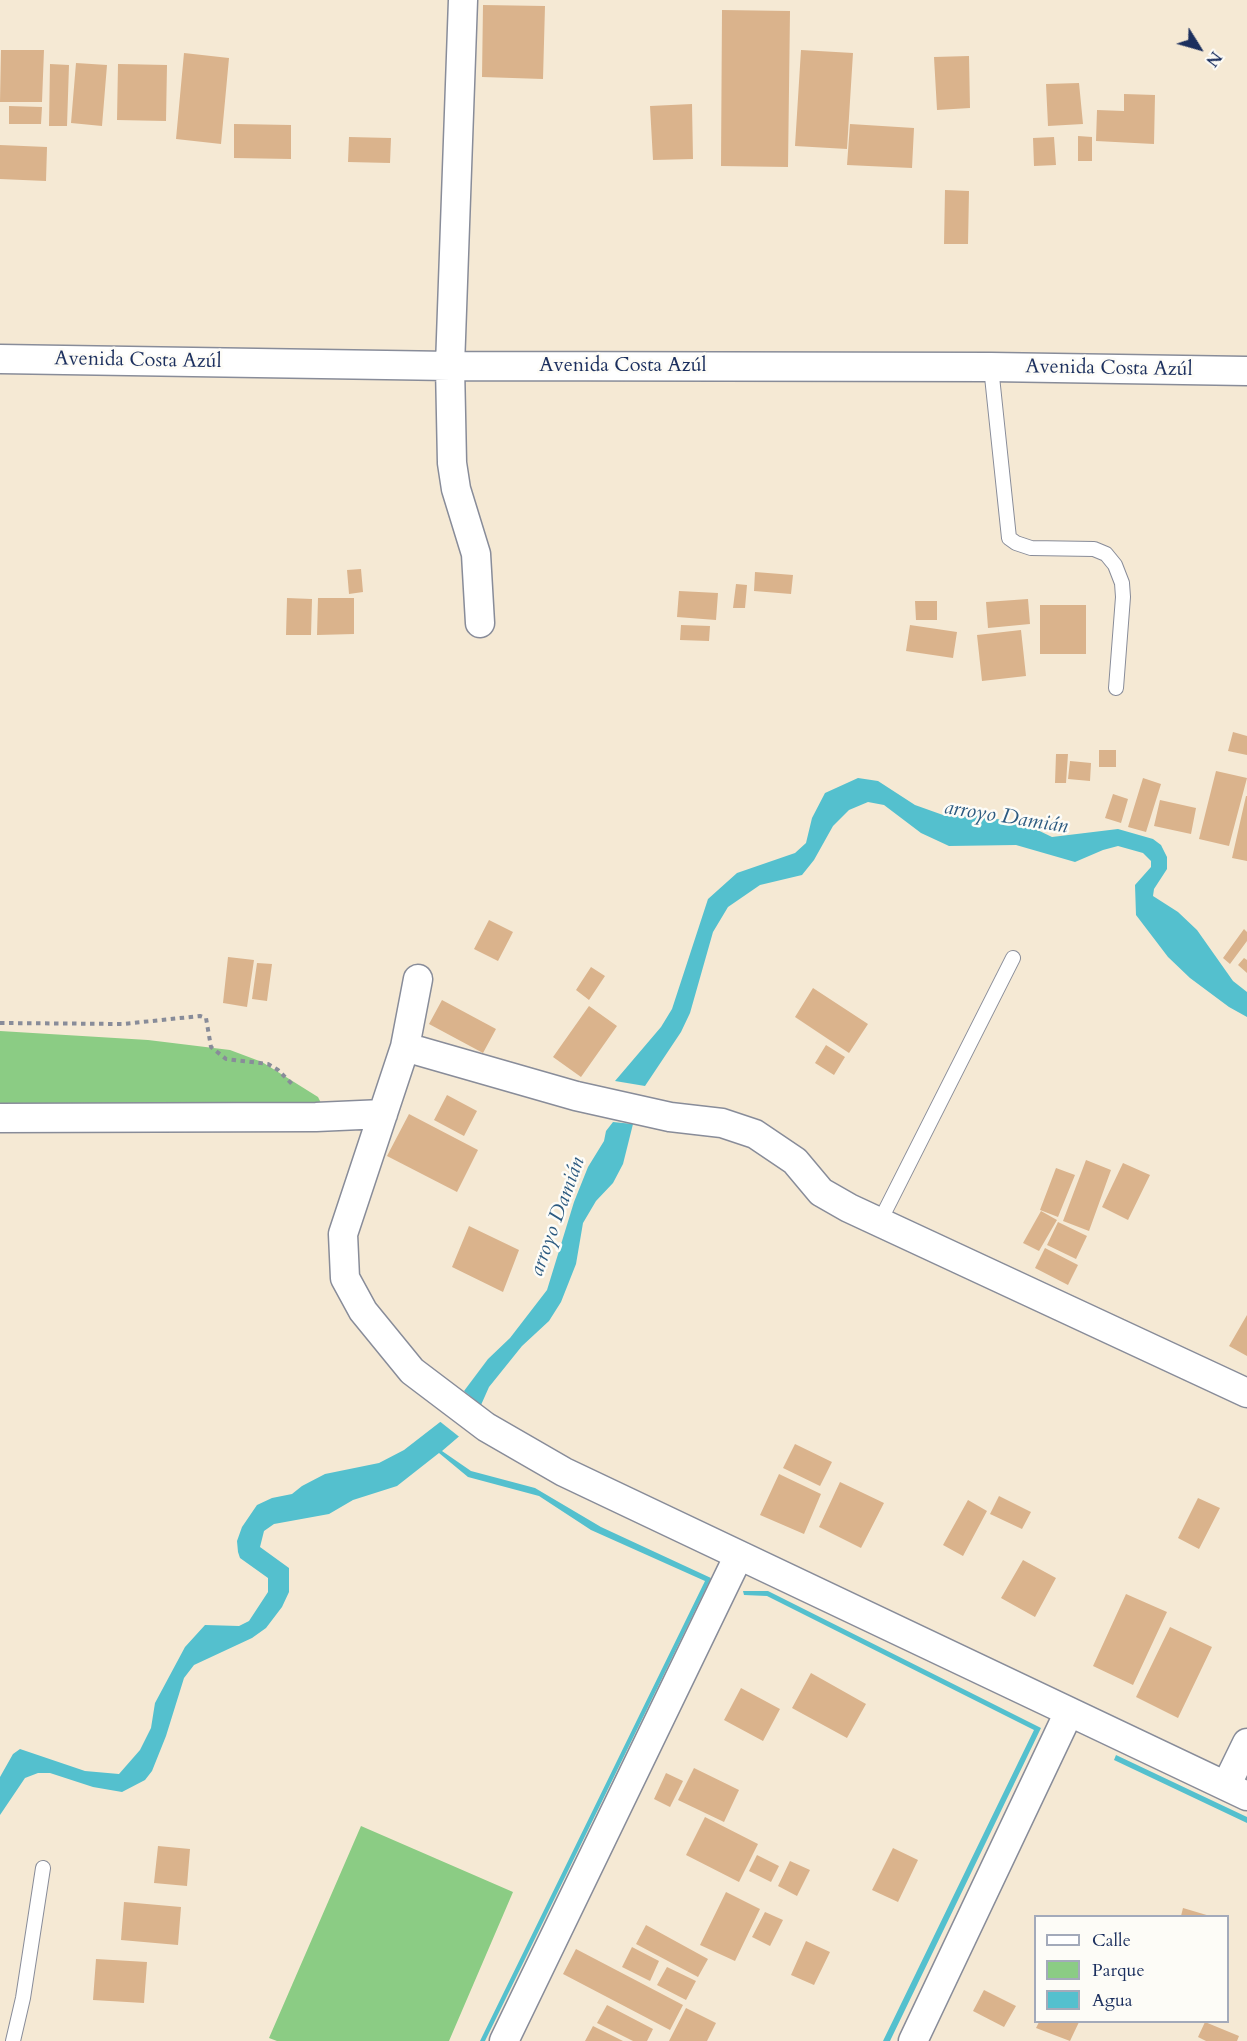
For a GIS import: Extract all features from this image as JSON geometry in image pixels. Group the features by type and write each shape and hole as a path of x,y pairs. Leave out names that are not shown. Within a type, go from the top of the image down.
{"street":[{"path":"463,0 450,366 452,464 456,489 476,554 480,623"},
{"name":"Avenida Costa Azúl","path":"0,359 450,366 991,367 1247,371"},
{"path":"418,979 405,1047 342,1234 345,1278 363,1311 412,1371 486,1427 564,1472 1236,1791 1247,1743"},
{"path":"405,1047 576,1096 670,1117 722,1123 755,1134 795,1161 821,1192 879,1223 1247,1393"},
{"path":"0,1118 316,1117 383,1114"},
{"path":"504,2041 739,1555"},
{"path":"913,2041 1069,1712"}],"lane":[{"path":"991,367 1010,538 1016,543 1031,548 1094,549 1106,554 1115,565 1122,583 1123,597 1116,688"},
{"path":"879,1223 1013,958"},
{"path":"13,2041 23,1998 43,1868"}],"path":[{"path":"0,1023 123,1024 200,1016 206,1018 211,1047 226,1059 268,1064 292,1084 303,1089"}],"green space":[{"path":"0,1031 148,1040 230,1050 262,1062 318,1097 321,1103 0,1104"},
{"path":"361,1826 513,1892 449,2041 277,2041 269,2038"}],"water":[{"path":"858,778 878,781 915,805 943,815 974,815 1025,824 1052,837 1118,829 1153,839 1161,845 1167,857 1167,869 1154,889 1153,896 1178,912 1197,930 1233,981 1247,992 1247,1017 1229,1007 1190,978 1168,957 1136,915 1135,885 1151,867 1151,861 1143,853 1118,846 1075,862 1016,845 949,846 921,833 884,805 868,802 849,810 833,826 814,860 802,875 760,885 728,907 713,932 690,1013 681,1032 645,1086 615,1081 661,1027 672,1009 708,899 737,873 795,853 806,843 812,818 825,793"},
{"path":"613,1122 633,1124 623,1164 613,1183 596,1201 583,1223 576,1264 561,1302 549,1321 522,1346 489,1387 481,1405 464,1391 488,1359 510,1338 547,1290 574,1202 588,1167"},
{"path":"444,1419 463,1433 442,1451 471,1471 535,1488 601,1527 711,1578 485,2041 480,2041 705,1581 591,1530 539,1496 468,1477 439,1453 397,1486 353,1500 329,1514 274,1524 264,1531 260,1547 289,1568 289,1592 282,1607 266,1628 252,1638 194,1665 184,1678 166,1736 152,1771 145,1780 122,1792 93,1787 50,1773 38,1773 25,1778 0,1815 0,1777 13,1754 20,1749 85,1771 119,1774 140,1750 151,1728 155,1703 185,1647 205,1625 239,1626 249,1621 268,1592 268,1578 240,1558 237,1541 242,1527 257,1505 272,1498 292,1494 325,1474 379,1463 404,1450"},
{"path":"743,1591 768,1591 1041,1728 890,2041 883,2041 1034,1730 767,1596 744,1595"},
{"path":"1116,1755 1247,1817 1247,1823 1114,1760"}],"pier":[{"path":"445,1416 465,1431 466,1435 462,1439 438,1420"}],"building":[{"path":"483,5 545,6 543,79 482,77"},
{"path":"722,10 790,11 788,167 721,166"},
{"path":"1,50 44,50 42,102 0,102"},
{"path":"801,50 853,53 847,149 795,146"},
{"path":"184,53 229,58 221,144 176,139"},
{"path":"969,56 970,108 937,110 934,57"},
{"path":"76,63 107,65 102,126 71,123"},
{"path":"50,64 69,65 67,126 49,126"},
{"path":"118,64 167,65 166,121 117,120"},
{"path":"1079,83 1083,124 1048,126 1046,84"},
{"path":"1124,94 1155,95 1154,144 1096,141 1097,110 1124,111"},
{"path":"692,104 693,159 653,160 650,106"},
{"path":"9,106 42,107 41,124 9,124"},
{"path":"234,124 291,125 291,159 234,158"},
{"path":"850,124 914,128 912,168 847,165"},
{"path":"1078,136 1092,137 1092,161 1078,161"},
{"path":"349,137 391,138 390,163 348,162"},
{"path":"1054,137 1056,165 1034,166 1033,138"},
{"path":"0,145 47,147 46,181 0,179"},
{"path":"945,190 969,191 968,244 944,244"},
{"path":"361,569 363,592 349,594 347,570"},
{"path":"755,572 793,575 791,594 754,591"},
{"path":"736,584 747,585 745,608 733,608"},
{"path":"679,591 718,593 716,620 677,617"},
{"path":"287,598 312,599 311,635 286,635"},
{"path":"318,598 354,598 354,634 317,635"},
{"path":"1028,599 1030,624 988,628 986,602"},
{"path":"915,601 937,601 937,620 916,620"},
{"path":"1040,605 1086,605 1086,654 1040,654"},
{"path":"681,625 710,626 709,641 680,640"},
{"path":"910,625 957,632 953,658 906,651"},
{"path":"1021,630 1026,676 982,681 977,635"},
{"path":"1233,732 1247,736 1247,755 1228,751"},
{"path":"1099,750 1116,750 1116,767 1099,767"},
{"path":"1056,754 1068,754 1066,783 1055,783"},
{"path":"1070,761 1091,763 1090,781 1068,779"},
{"path":"1216,771 1247,778 1229,846 1199,839"},
{"path":"1143,778 1161,784 1146,832 1128,827"},
{"path":"1113,794 1128,799 1121,823 1105,818"},
{"path":"1247,796 1247,861 1232,858"},
{"path":"1160,800 1196,808 1191,834 1154,826"},
{"path":"489,920 513,932 498,961 474,949"},
{"path":"1244,929 1247,932 1247,941 1230,964 1223,958"},
{"path":"228,957 254,960 247,1007 223,1003"},
{"path":"1244,958 1247,960 1247,973 1238,965"},
{"path":"257,963 272,964 267,1001 252,999"},
{"path":"591,967 605,976 589,1000 576,990"},
{"path":"813,988 868,1024 849,1053 795,1017"},
{"path":"442,1000 496,1029 483,1053 429,1024"},
{"path":"589,1006 617,1026 581,1077 553,1057"},
{"path":"826,1045 845,1057 834,1075 815,1063"},
{"path":"447,1095 477,1111 464,1136 434,1120"},
{"path":"409,1114 478,1150 457,1192 387,1156"},
{"path":"1086,1160 1111,1170 1089,1231 1063,1221"},
{"path":"1123,1163 1150,1175 1128,1220 1102,1207"},
{"path":"1056,1168 1075,1175 1058,1217 1040,1210"},
{"path":"1041,1211 1057,1220 1039,1251 1023,1243"},
{"path":"1058,1222 1087,1236 1076,1259 1047,1245"},
{"path":"469,1226 519,1250 503,1292 452,1267"},
{"path":"1045,1248 1078,1265 1068,1285 1035,1268"},
{"path":"1247,1315 1247,1356 1229,1346"},
{"path":"795,1444 832,1462 820,1486 783,1468"},
{"path":"779,1474 821,1494 804,1534 760,1515"},
{"path":"840,1482 884,1503 861,1548 819,1527"},
{"path":"999,1496 1031,1512 1022,1529 990,1514"},
{"path":"1198,1498 1220,1508 1199,1549 1178,1538"},
{"path":"968,1500 987,1511 963,1556 943,1545"},
{"path":"1023,1560 1056,1578 1035,1617 1001,1598"},
{"path":"1126,1594 1167,1612 1133,1685 1093,1666"},
{"path":"1170,1627 1212,1647 1178,1718 1136,1697"},
{"path":"811,1673 866,1704 847,1738 792,1708"},
{"path":"741,1688 780,1709 763,1741 724,1720"},
{"path":"694,1768 739,1790 724,1822 678,1800"},
{"path":"666,1773 683,1781 670,1807 654,1799"},
{"path":"705,1817 758,1844 739,1882 686,1855"},
{"path":"158,1846 190,1849 187,1886 154,1883"},
{"path":"893,1848 918,1860 898,1902 872,1890"},
{"path":"757,1855 779,1866 771,1882 749,1871"},
{"path":"790,1861 810,1870 797,1896 778,1886"},
{"path":"726,1892 760,1909 735,1961 700,1945"},
{"path":"124,1902 181,1907 178,1945 121,1940"},
{"path":"1183,1908 1207,1915 1181,1915"},
{"path":"765,1912 783,1920 770,1946 752,1937"},
{"path":"646,1925 708,1959 698,1977 636,1944"},
{"path":"806,1941 830,1952 814,1985 791,1975"},
{"path":"632,1947 659,1961 650,1981 622,1967"},
{"path":"576,1949 683,2005 670,2030 563,1974"},
{"path":"96,1959 147,1962 144,2003 93,2000"},
{"path":"667,1967 696,1981 686,2000 657,1985"},
{"path":"984,1990 1016,2006 1004,2027 973,2011"},
{"path":"607,2005 653,2029 647,2041 633,2041 597,2023"},
{"path":"686,2008 716,2023 707,2041 669,2041"},
{"path":"1038,2023 1079,2023 1070,2041 1036,2028"},
{"path":"1205,2023 1239,2036 1237,2041 1206,2041 1198,2037"},
{"path":"593,2026 623,2041 585,2041"}],"water label":[{"name":"arroyo Damián","path":"1006,818"},
{"name":"arroyo Damián","path":"558,1217"}]}
